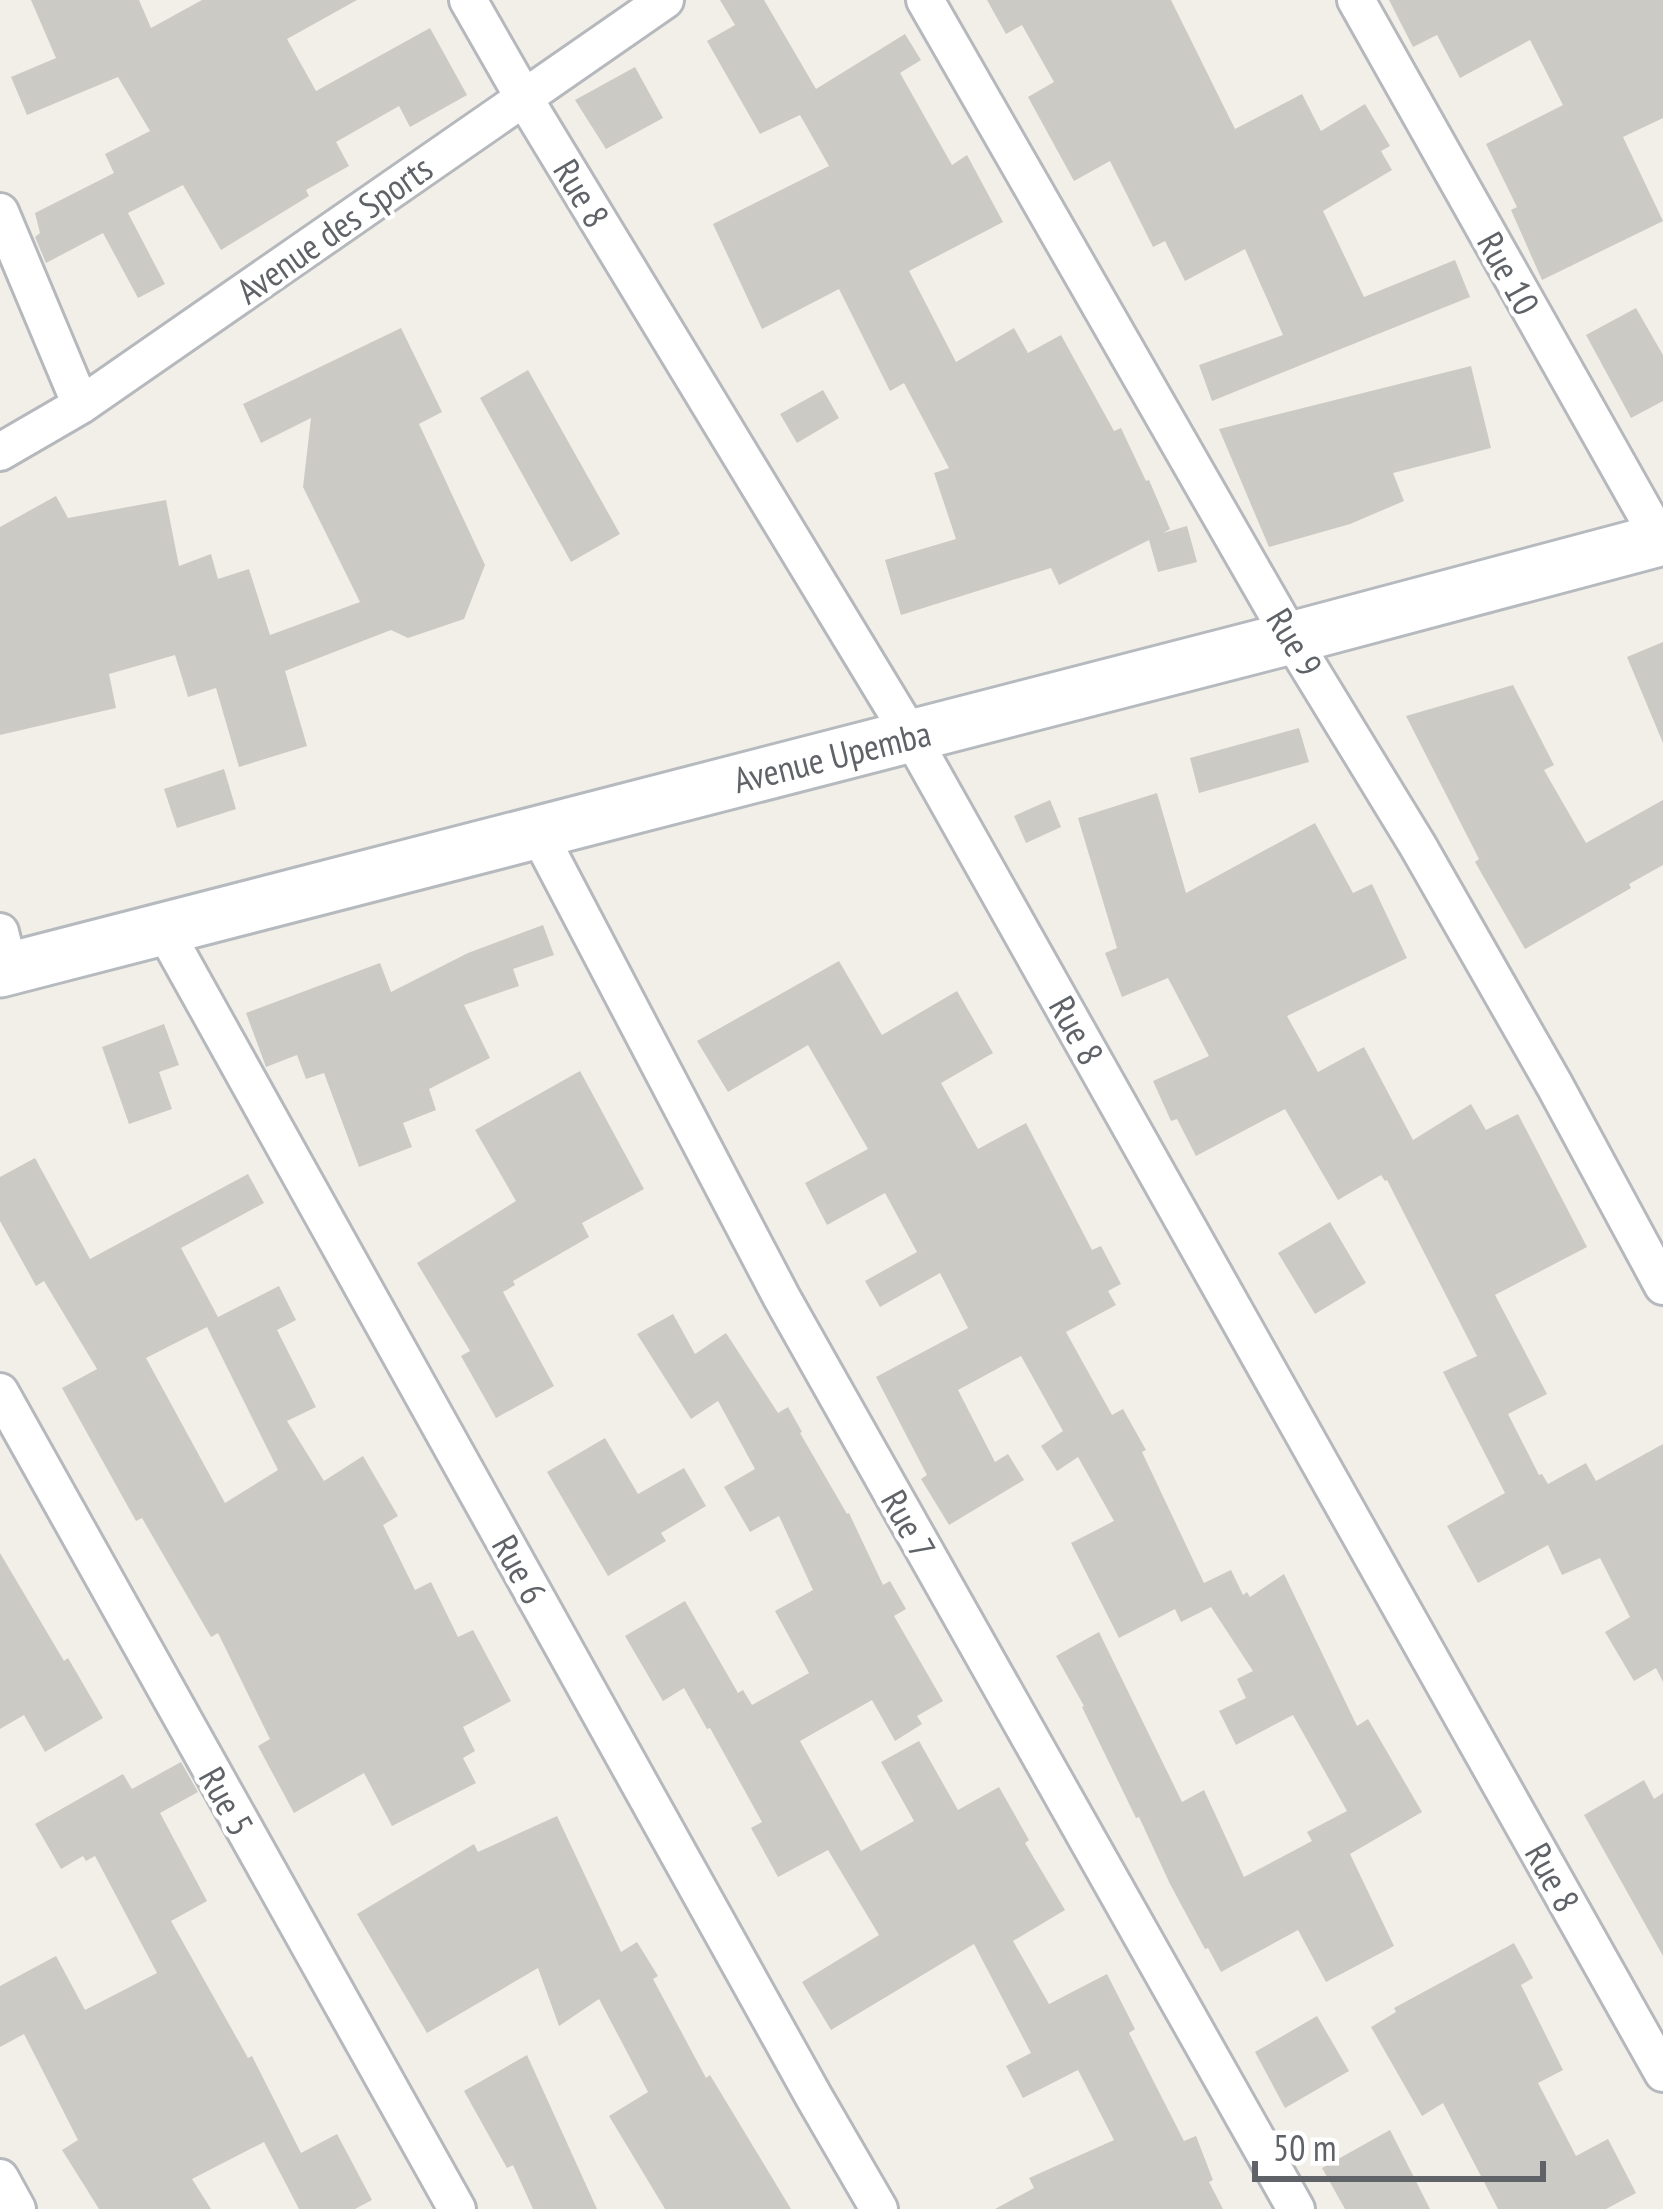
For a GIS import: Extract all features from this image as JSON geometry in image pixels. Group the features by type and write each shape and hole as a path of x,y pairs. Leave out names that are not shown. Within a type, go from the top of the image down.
{"street":[{"name":"Rue 8","path":"468,0 911,736 1663,2073"},
{"name":"Avenue des Sports","path":"0,452 81,405 664,0"},
{"name":"Rue 9","path":"925,0 1291,638 1418,846 1663,1286"},
{"name":"Rue 10","path":"1356,0 1662,541"},
{"path":"0,212 81,405"},
{"name":"Avenue Upemba","path":"3,957 163,928 1662,541"},
{"name":"Rue 7","path":"537,831 782,1298 1297,2209"},
{"name":"Rue 6","path":"163,928 879,2209"},
{"name":"Rue 5","path":"0,1392 458,2209"},
{"path":"0,2178 17,2209"}],"building":[{"path":"31,0 139,0 151,28 202,0 357,0 287,39 316,91 430,28 467,95 410,127 399,106 336,142 349,166 221,250 183,185 128,213 165,284 138,298 103,233 46,263 35,237 40,233 35,213 114,173 105,154 150,131 118,77 27,115 11,77 56,58"},
{"path":"720,0 764,0 816,89 905,34 921,60 900,73 952,165 967,155 1003,222 909,271 956,362 1014,328 1028,353 1061,335 1114,431 1121,428 1149,480 1170,529 1163,533 1187,526 1197,562 1158,572 1149,540 1059,585 1051,568 901,615 885,560 956,539 934,473 949,468 904,383 890,391 839,289 762,329 713,224 829,166 800,115 760,134 707,41 735,25"},
{"path":"987,0 1171,0 1235,129 1302,94 1321,131 1365,104 1390,146 1381,151 1392,170 1323,211 1364,297 1455,260 1470,297 1212,401 1199,365 1283,335 1245,249 1185,281 1165,241 1153,247 1110,161 1074,181 1028,97 1054,82 1022,25 1006,34"},
{"path":"1389,0 1663,0 1663,118 1623,137 1663,221 1542,280 1511,210 1517,207 1486,144 1563,105 1530,40 1460,78 1437,35 1413,47"},
{"path":"635,67 663,118 606,149 575,100"},
{"path":"1636,308 1663,355 1663,401 1631,418 1586,335"},
{"path":"401,328 442,412 419,424 485,565 464,619 408,638 391,630 285,671 307,746 239,767 216,688 188,697 175,655 109,674 116,708 0,735 0,527 56,496 68,518 166,500 179,566 211,554 218,579 249,569 270,635 360,602 303,487 311,418 261,443 243,404"},
{"path":"1471,366 1491,448 1393,473 1404,501 1350,524 1269,547 1219,429"},
{"path":"528,370 620,534 571,562 480,398"},
{"path":"823,390 839,418 797,443 780,414"},
{"path":"1663,642 1663,743 1627,657"},
{"path":"1513,685 1554,765 1544,770 1586,843 1663,800 1663,865 1525,949 1475,862 1479,859 1406,716"},
{"path":"1299,728 1309,762 1199,793 1190,758"},
{"path":"224,769 236,809 177,828 164,789"},
{"path":"1157,793 1186,893 1315,823 1353,893 1372,884 1407,958 1287,1016 1318,1072 1364,1047 1413,1140 1471,1104 1486,1130 1518,1114 1587,1247 1495,1295 1547,1394 1508,1414 1548,1484 1586,1463 1596,1481 1663,1444 1663,1682 1656,1668 1634,1681 1605,1632 1630,1617 1600,1558 1562,1575 1548,1545 1478,1583 1447,1526 1505,1493 1443,1372 1477,1356 1387,1180 1381,1175 1338,1200 1285,1109 1196,1156 1177,1119 1171,1121 1153,1081 1209,1056 1168,978 1122,997 1105,953 1117,948 1078,818"},
{"path":"1050,800 1061,827 1026,843 1014,816"},
{"path":"543,925 554,955 513,969 519,986 464,1005 490,1058 429,1089 436,1110 403,1123 412,1147 359,1167 324,1073 306,1079 297,1055 266,1067 246,1013 380,963 391,992 468,953"},
{"path":"839,961 882,1035 957,991 993,1053 941,1083 978,1149 1026,1123 1092,1250 1101,1246 1121,1284 1108,1291 1116,1305 1066,1332 1112,1415 1123,1409 1146,1450 1142,1452 1204,1583 1231,1570 1243,1595 1247,1592 1250,1597 1284,1574 1357,1726 1368,1719 1422,1812 1350,1854 1394,1946 1326,1982 1298,1930 1221,1972 1170,1884 1056,1656 1099,1632 1182,1802 1204,1790 1244,1877 1312,1841 1307,1832 1347,1811 1293,1715 1236,1745 1219,1711 1246,1698 1237,1679 1253,1671 1211,1607 1181,1622 1175,1609 1119,1638 1071,1543 1114,1521 1078,1457 1057,1471 1041,1446 1063,1431 1021,1356 958,1390 995,1462 1008,1454 1024,1480 949,1525 921,1479 927,1475 876,1377 968,1328 940,1273 880,1307 865,1281 917,1252 885,1193 827,1225 805,1183 868,1149 808,1045 728,1092 697,1041"},
{"path":"164,1024 179,1065 159,1072 172,1109 129,1124 102,1047"},
{"path":"580,1071 644,1189 582,1223 589,1237 513,1281 515,1285 503,1292 554,1386 496,1418 461,1356 470,1351 417,1263 516,1201 475,1130"},
{"path":"35,1158 90,1259 248,1174 264,1203 181,1248 218,1317 279,1286 296,1320 277,1330 316,1407 287,1421 324,1481 363,1456 398,1516 383,1525 415,1590 431,1582 458,1637 473,1630 511,1701 463,1727 475,1751 463,1758 476,1783 392,1826 364,1773 294,1813 258,1746 270,1739 218,1633 211,1637 142,1518 136,1521 62,1388 97,1369 44,1281 36,1286 0,1221 0,1177","holes":["207,1327 278,1470 225,1503 146,1358"]},
{"path":"1330,1222 1366,1283 1315,1314 1278,1253"},
{"path":"673,1314 695,1354 726,1333 778,1413 788,1407 849,1513 883,1585 890,1581 906,1609 894,1616 943,1701 917,1716 922,1724 895,1741 872,1700 800,1741 861,1851 914,1821 881,1762 919,1741 958,1810 999,1787 1065,1910 1013,1941 1049,2004 1107,1974 1135,2029 1129,2033 1184,2141 1196,2136 1213,2180 1209,2182 1223,2209 995,2209 1034,2188 1029,2178 1114,2140 1078,2070 1023,2098 1006,2066 1031,2053 974,1944 831,2030 802,1982 879,1935 828,1850 778,1877 751,1828 762,1822 710,1728 684,1688 663,1701 625,1636 685,1601 738,1693 743,1690 752,1705 809,1673 775,1611 813,1590 779,1516 750,1532 724,1487 755,1469 718,1401 691,1419 637,1334"},
{"path":"605,1438 638,1494 684,1468 706,1506 661,1533 666,1541 608,1576 547,1472"},
{"path":"0,1553 103,1718 45,1752 24,1715 0,1729"},
{"path":"181,1762 198,1792 160,1813 207,1901 171,1921 248,2058 252,2056 301,2153 337,2134 372,2200 355,2209 299,2209 264,2142 192,2179 211,2209 99,2209 62,2150 78,2140 24,2034 0,2047 0,1986 56,1956 85,2010 157,1973 95,1856 86,1861 83,1856 61,1869 35,1824 123,1774 132,1789"},
{"path":"1644,1780 1654,1799 1663,1793 1663,1956 1584,1815"},
{"path":"557,1816 621,1952 637,1942 706,2078 710,2075 791,2209 665,2209 609,2116 648,2092 599,1999 559,2026 538,1968 427,2033 357,1914 474,1844 478,1852"},
{"path":"1514,1943 1533,1978 1521,1985 1563,2070 1538,2083 1576,2156 1608,2139 1636,2193 1606,2209 1498,2209 1443,2103 1422,2116 1371,2027 1396,2012 1394,2008"},
{"path":"1317,2016 1349,2071 1285,2108 1255,2052"},
{"path":"527,2055 597,2209 533,2209 513,2165 507,2168 464,2091"},
{"path":"1390,2130 1430,2209 1345,2209 1322,2168"}]}
